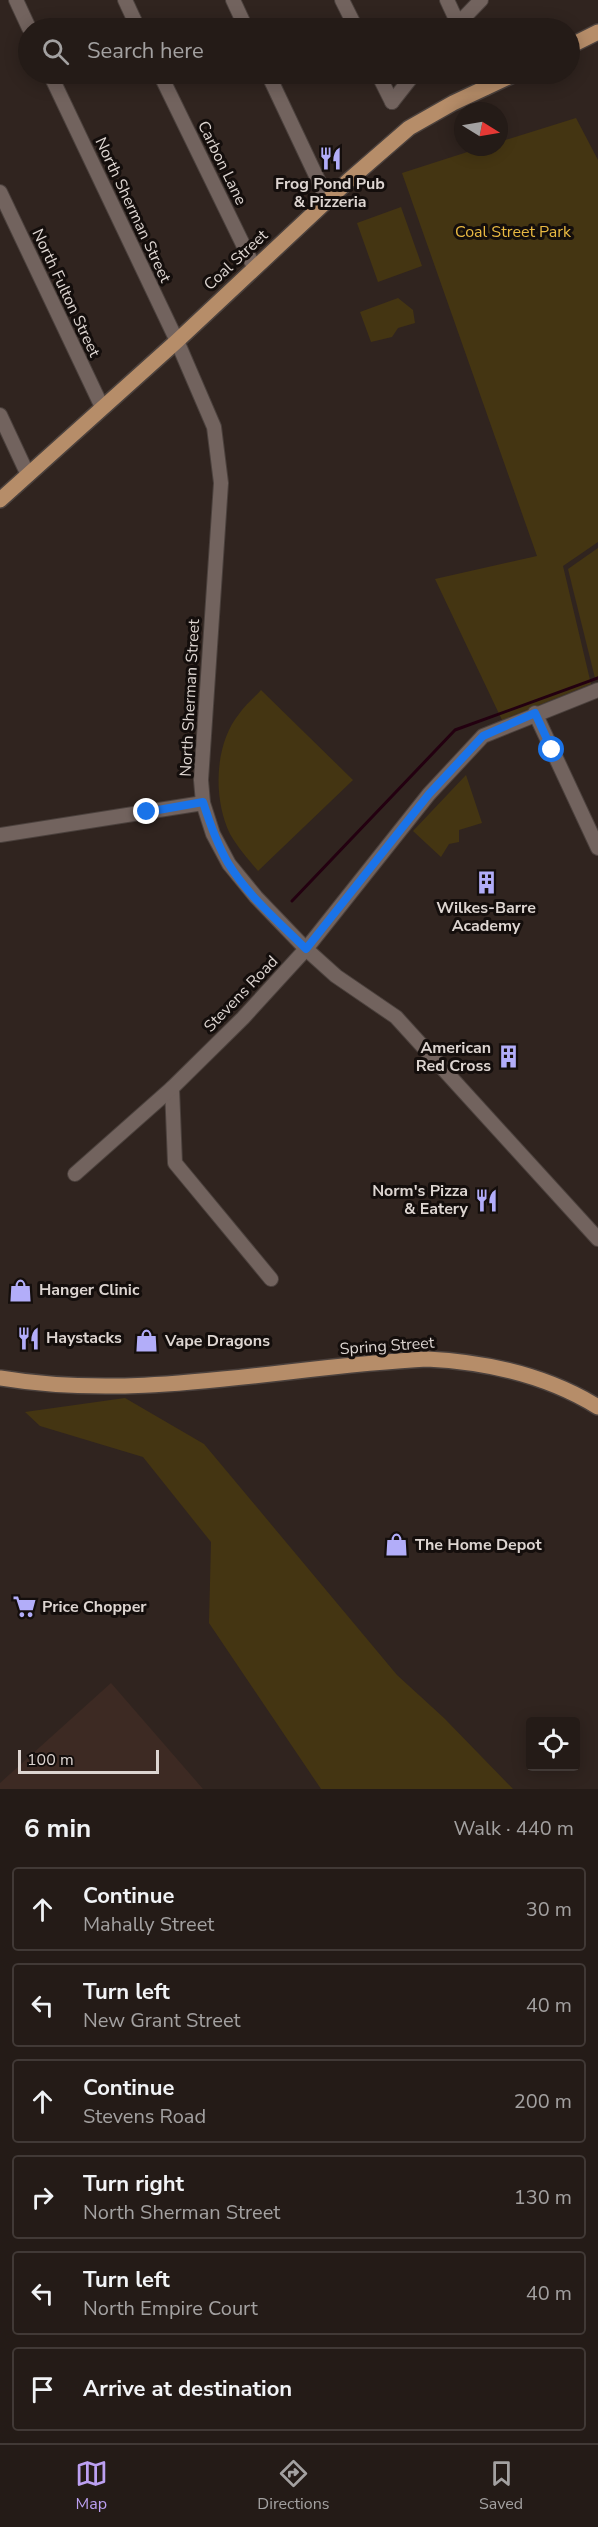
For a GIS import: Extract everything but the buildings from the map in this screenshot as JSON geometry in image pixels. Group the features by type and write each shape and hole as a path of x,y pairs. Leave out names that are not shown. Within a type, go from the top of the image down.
{"main road":[{"path":"580,41 598,32"},
{"name":"Coal Street","path":"0,500 409,128 477,84"},
{"name":"Spring Street","path":"0,1378 42,1385 109,1387 206,1381 392,1360 460,1360 520,1372 554,1384 598,1407"}],"street":[{"path":"16,0 24,18"},
{"path":"124,0 133,18"},
{"path":"233,0 241,18"},
{"path":"342,0 351,18"},
{"path":"447,0 454,18"},
{"path":"465,18 482,0"},
{"name":"North Sherman Street","path":"55,84 177,341 214,427 221,483 201,747 203,802 213,834 229,864 267,910 336,976 396,1017 598,1239"},
{"name":"Carbon Lane","path":"165,84 254,267"},
{"path":"273,84 328,201"},
{"path":"383,84 392,102 406,84"},
{"name":"North Fulton Street","path":"0,192 102,407"},
{"path":"0,415 28,475"},
{"path":"598,690 535,713 598,848"},
{"name":"Stevens Road","path":"75,1174 172,1088 243,1018 306,949 429,794 483,736 535,713"},
{"path":"0,835 203,802"},
{"path":"172,1088 175,1163 271,1278"}],"shaded area":[{"path":"111,1683 203,1789 0,1789 0,1783"}],"green space":[{"name":"Coal Street Park","path":"576,118 598,160 598,542 563,566 591,684 502,720 435,579 537,556 402,173 455,156 508,156 508,139"},
{"path":"401,207 422,266 378,282 357,223"},
{"path":"398,298 413,310 415,323 398,328 392,337 371,342 360,312"},
{"path":"598,548 598,676 595,678 568,569"},
{"path":"261,690 353,780 258,871 230,834 224,820 219,772 225,741 231,727 241,711"},
{"path":"466,775 482,823 459,830 459,842 449,844 441,857 413,831"},
{"path":"125,1398 204,1444 397,1675 444,1718 513,1789 321,1789 209,1623 211,1542 143,1457 40,1426 25,1412"}],"waterway":[{"path":"292,901 455,730 598,678"}],"place":[{"name":"Frog Pond Pub & Pizzeria","path":"330,159"},
{"name":"Wilkes-Barre Academy","path":"486,883"},
{"name":"American Red Cross","path":"509,1057"},
{"name":"Norm's Pizza & Eatery","path":"486,1200"},
{"name":"Hanger Clinic","path":"21,1290"},
{"name":"Haystacks","path":"28,1338"},
{"name":"Vape Dragons","path":"147,1341"},
{"name":"The Home Depot","path":"397,1545"},
{"name":"Price Chopper","path":"24,1607"}],"route":[{"path":"147,812 203,802 213,834 229,864 267,910 306,949 429,794 483,736 535,713 552,750"}]}
